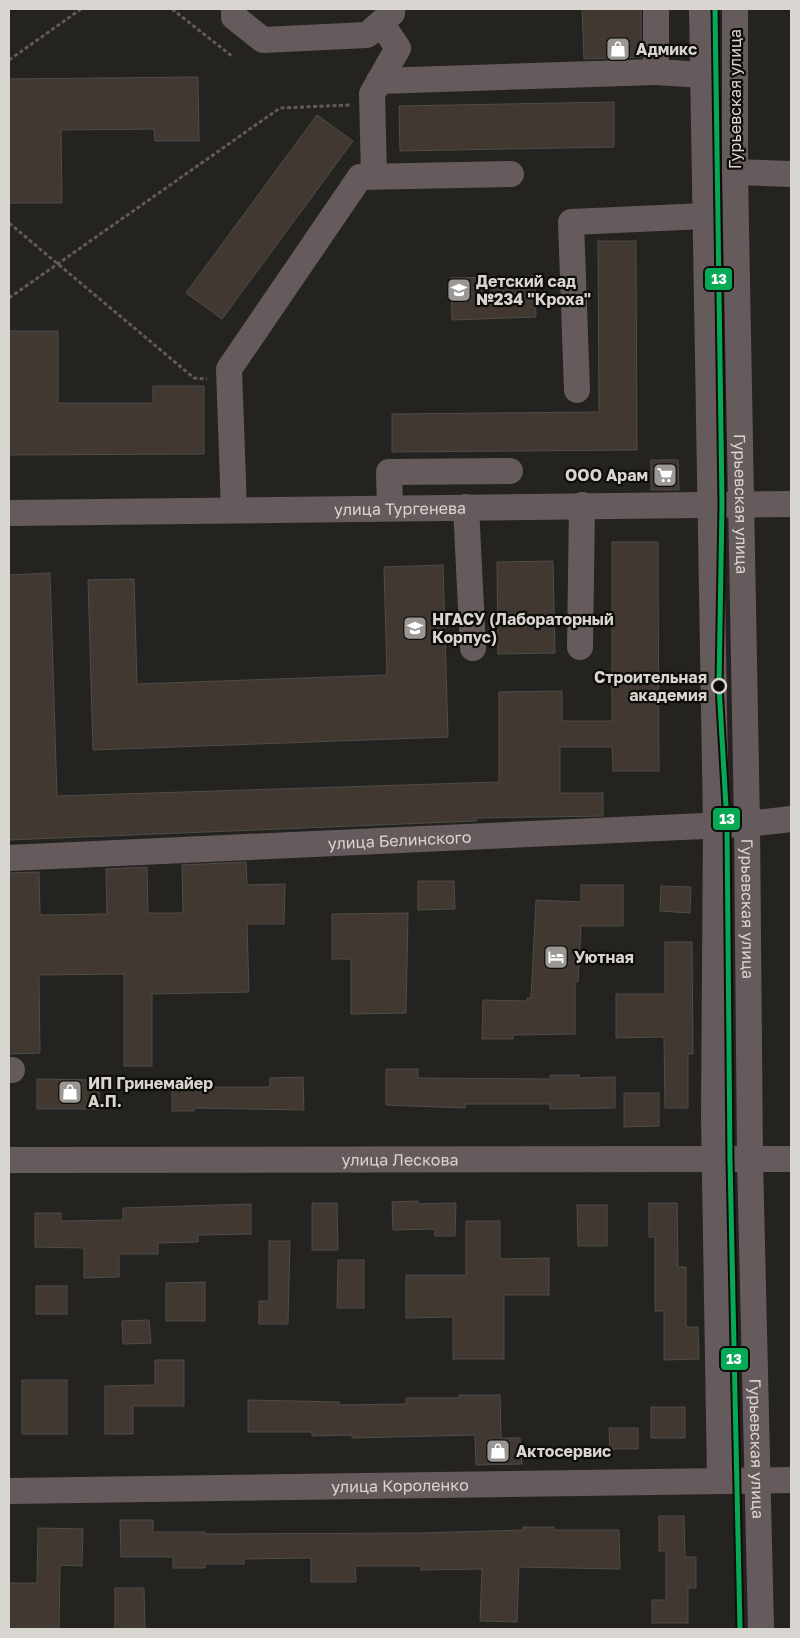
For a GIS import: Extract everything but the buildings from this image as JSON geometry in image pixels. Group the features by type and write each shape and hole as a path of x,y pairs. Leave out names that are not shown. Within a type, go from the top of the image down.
{"street":[{"path":"234,9 234,17 263,40 367,35 386,16 398,48 376,93 374,176"},
{"path":"656,9 656,72"},
{"name":"Гурьевская улица","path":"702,9 716,824 714,1160 720,1479"},
{"name":"Гурьевская улица","path":"735,9 735,172 747,824 750,1159 761,1629"},
{"path":"376,93 656,72 703,75"},
{"path":"735,172 791,174"},
{"path":"234,510 229,369 360,177 511,174"},
{"path":"577,390 571,222 705,216"},
{"path":"390,508 389,472 510,471"},
{"name":"улица Тургенева","path":"9,513 740,503 791,504"},
{"path":"580,648 582,505"},
{"path":"466,507 473,648"},
{"name":"улица Белинского","path":"9,858 747,824 791,819"},
{"name":"улица Лескова","path":"9,1160 791,1159"},
{"name":"улица Короленко","path":"9,1491 720,1479 791,1480"}],"path":[{"path":"9,60 81,9"},
{"path":"172,9 233,57"},
{"path":"9,298 59,265 280,108 376,93"},
{"path":"9,223 194,378 230,380"}],"transit line":[{"name":"13","path":"715,9 722,504 719,686 727,824 730,1160 740,1629"}],"place":[{"name":"Адмикс","path":"618,49"},
{"name":"Детский сад №234 \"Кроха\"","path":"459,290"},
{"name":"ООО Арам","path":"665,475"},
{"name":"НГАСУ (Лабораторный Корпус)","path":"415,628"},
{"name":"Строительная академия","path":"719,686"},
{"name":"Уютная","path":"556,957"},
{"name":"ИП Гринемайер А.П.","path":"70,1092"},
{"name":"Актосервис","path":"498,1451"}]}
